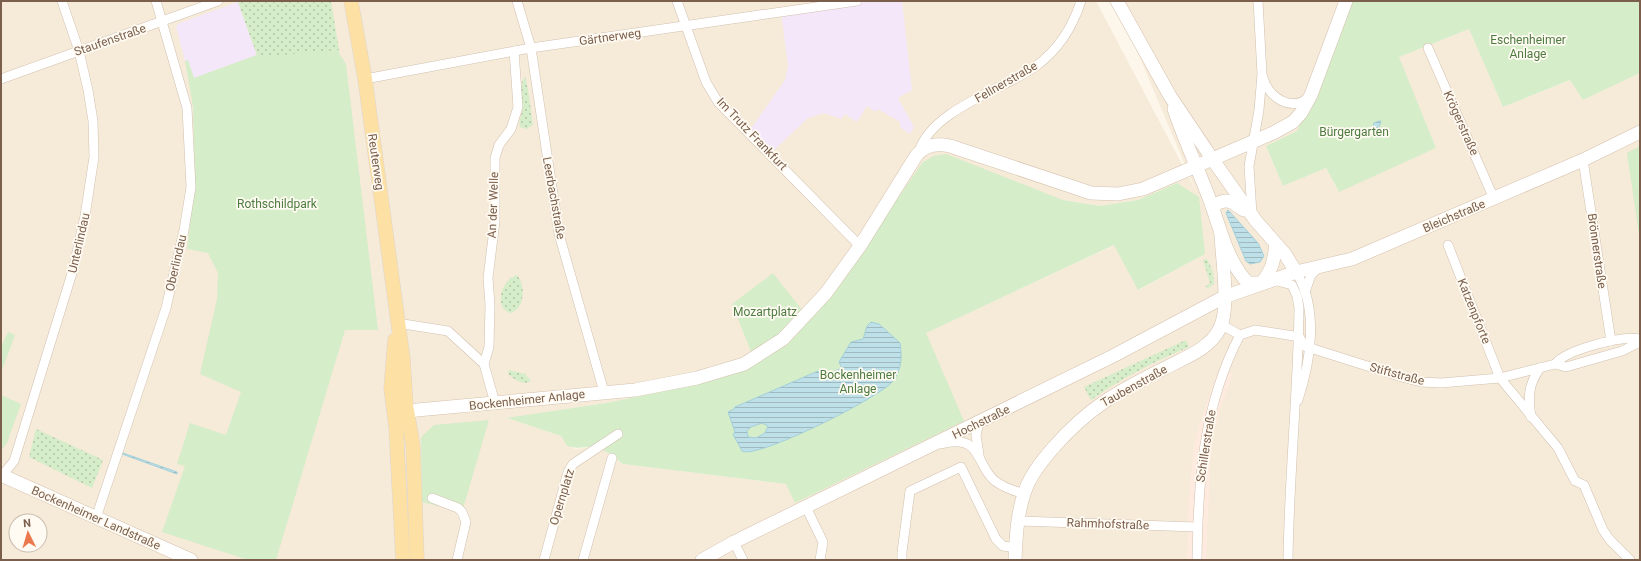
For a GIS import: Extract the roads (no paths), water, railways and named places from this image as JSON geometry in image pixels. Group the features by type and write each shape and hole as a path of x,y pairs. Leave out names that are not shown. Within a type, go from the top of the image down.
{"main road":[{"name":"Reuterweg","path":"351,1 365,79 403,359 404,386 408,412"},
{"path":"1117,1 1170,96 1252,216 1276,244 1296,272"},
{"path":"919,151 931,146 950,146 1076,189 1104,194 1128,193 1143,189 1213,160 1282,129 1293,122 1301,113 1311,95 1346,1"},
{"path":"1170,96 1184,140 1212,206 1221,235 1243,277 1248,282 1266,282 1272,268 1276,244"},
{"name":"Bleichstraße","path":"1266,282 1296,272 1352,259 1583,160 1640,132"},
{"name":"Bockenheimer Anlage","path":"408,412 635,390 723,372 751,361 783,339 826,293 860,246 919,151"},
{"path":"1212,206 1227,200 1252,216"},
{"path":"1221,235 1225,312 1222,325"},
{"name":"Hochstraße","path":"702,560 734,542 933,446 1114,356 1224,297 1266,282"},
{"name":"Reuterweg","path":"396,427 391,388 397,323"},
{"name":"Taubenstraße","path":"1015,554 1019,520 1024,494 1028,484 1044,458 1070,429 1088,412 1120,391 1194,353 1208,343 1222,325"},
{"path":"403,560 396,427 408,412"},
{"path":"408,412 413,446 417,560"},
{"name":"Bockenheimer Landstraße","path":"1,476 191,560"}],"street":[{"name":"Unterlindau","path":"1,476 14,461 73,270 85,216 94,157 93,121 88,90 79,51 62,1"},
{"name":"Oberlindau","path":"96,518 166,308 184,230 190,187 187,108 156,1"},
{"name":"Staufenstraße","path":"1,79 218,1"},
{"name":"Leerbachstraße","path":"517,1 531,48 559,234 604,392"},
{"name":"Im Trutz Frankfurt","path":"676,1 706,82 718,102 860,246"},
{"name":"Gärtnerweg","path":"365,79 531,48 685,26 802,5 857,1"},
{"name":"Fellnerstraße","path":"919,151 922,144 932,131 948,116 1037,66 1051,52 1070,27 1081,1"},
{"path":"1252,216 1249,171 1259,110 1262,74 1258,1"},
{"name":"Krögerstraße","path":"1428,48 1494,199"},
{"name":"An der Welle","path":"484,364 489,347 490,305 488,278 495,220 495,158 499,145 511,129 518,107 514,51"},
{"path":"1262,74 1268,90 1282,102 1300,102 1311,95"},
{"name":"Brönnerstraße","path":"1583,160 1611,341"},
{"name":"Katzenpforte","path":"1448,245 1500,378"},
{"path":"1304,293 1306,284 1311,275 1320,267"},
{"path":"1295,409 1302,388 1310,347 1310,314 1296,272"},
{"path":"1266,282 1288,283 1295,289 1299,308 1296,336 1295,409 1289,491 1288,560"},
{"path":"397,323 448,331 484,364 495,403"},
{"path":"1222,325 1240,335 1255,330 1296,336"},
{"name":"Schillerstraße","path":"1197,560 1197,527 1204,448 1210,413 1224,370 1240,335"},
{"name":"Stiftstraße","path":"1296,336 1304,346 1421,382 1464,382 1500,378 1555,364"},
{"path":"1555,364 1564,356 1611,341 1632,337 1640,339"},
{"path":"1555,364 1566,367 1622,351 1640,342"},
{"path":"1532,418 1528,399 1529,388 1533,378 1540,368"},
{"path":"1500,378 1558,448 1575,481 1584,485 1603,530 1610,540 1630,560"},
{"path":"979,423 976,435 979,455"},
{"name":"Opernplatz","path":"544,560 568,472 573,464 618,434"},
{"path":"933,446 946,442 960,443 970,446 979,455 994,480 1024,494"},
{"path":"584,560 612,458"},
{"path":"902,560 910,491 961,467 996,539 1015,554"},
{"path":"432,498 458,508 462,512 466,522 457,560"},
{"path":"806,507 823,542 820,560"},
{"name":"Rahmhofstraße","path":"1019,520 1197,527"},
{"path":"734,542 743,560"}],"water":[{"path":"1381,121 1376,137 1372,129 1374,123"},
{"path":"1228,210 1258,243 1264,256 1260,262 1250,264 1246,261 1226,213"},
{"path":"871,322 879,324 900,343 901,363 893,381 884,389 844,413 793,437 752,451 742,451 733,434 735,432 728,412 735,407 818,371 821,377 842,368 839,362 851,342 863,339 867,326","holes":["762,423 768,426 765,433 756,438 748,437 747,431 751,427"]},
{"path":"123,453 177,472 177,474 122,454"}],"park label":[{"name":"Eschenheimer Anlage","path":"1528,47"},
{"name":"Bürgergarten","path":"1354,132"},
{"name":"Rothschildpark","path":"277,204"},
{"name":"Mozartplatz","path":"765,312"}]}
